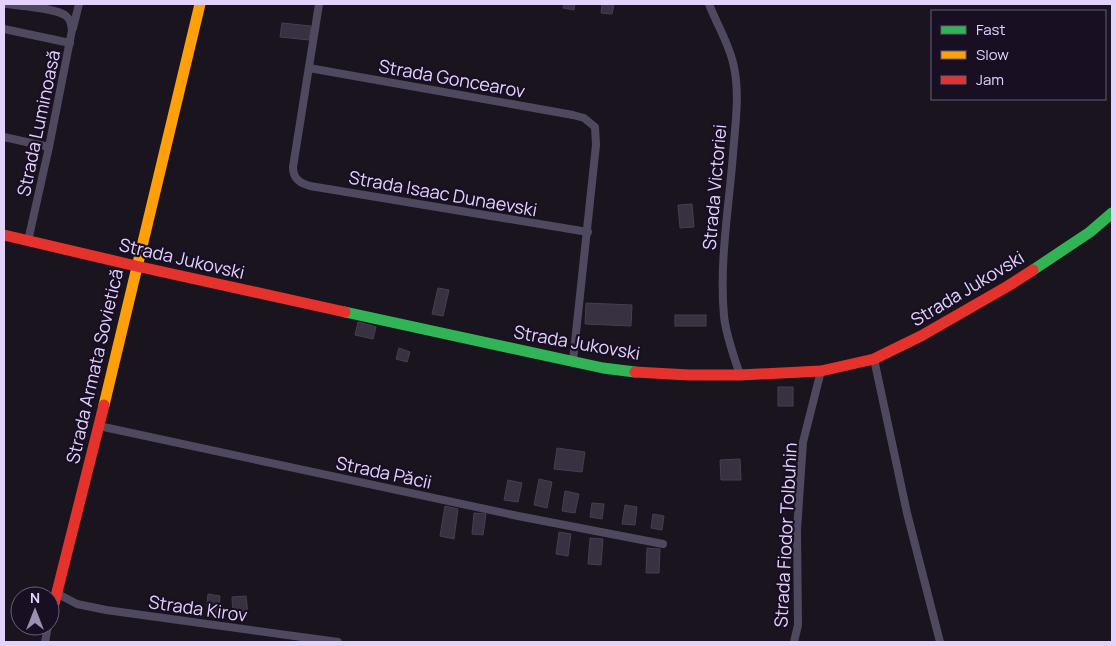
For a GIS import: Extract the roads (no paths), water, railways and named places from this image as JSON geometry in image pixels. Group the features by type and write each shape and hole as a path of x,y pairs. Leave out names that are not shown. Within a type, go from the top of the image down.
{"main road":[{"name":"Strada Armata Sovietică","path":"58,586 99,426 200,4"},
{"name":"Strada Jukovski","path":"4,235 136,266 603,368 689,375 740,375 821,371 874,359 922,336 1008,286 1090,232 1112,213"}],"street":[{"name":"Strada Luminoasă","path":"7,4 64,14 71,21 72,30 49,148 28,240"},
{"path":"72,30 80,4"},
{"path":"310,68 319,4"},
{"name":"Strada Victoriei","path":"709,4 729,50 736,82 735,127 723,284 724,316 727,334 740,375"},
{"path":"4,29 70,43"},
{"name":"Strada Goncearov","path":"310,68 584,118 595,127 596,145 588,232"},
{"name":"Strada Isaac Dunaevski","path":"310,68 293,168 296,179 301,183 588,232"},
{"path":"4,137 49,148"},
{"path":"573,362 588,232"},
{"path":"874,359 907,513 940,642"},
{"name":"Strada Fiodor Tolbuhin","path":"794,642 798,625 797,530 803,442 821,371"},
{"name":"Strada Păcii","path":"99,426 518,516 663,544"},
{"name":"Strada Kirov","path":"60,594 77,604 106,610 338,642"}]}
